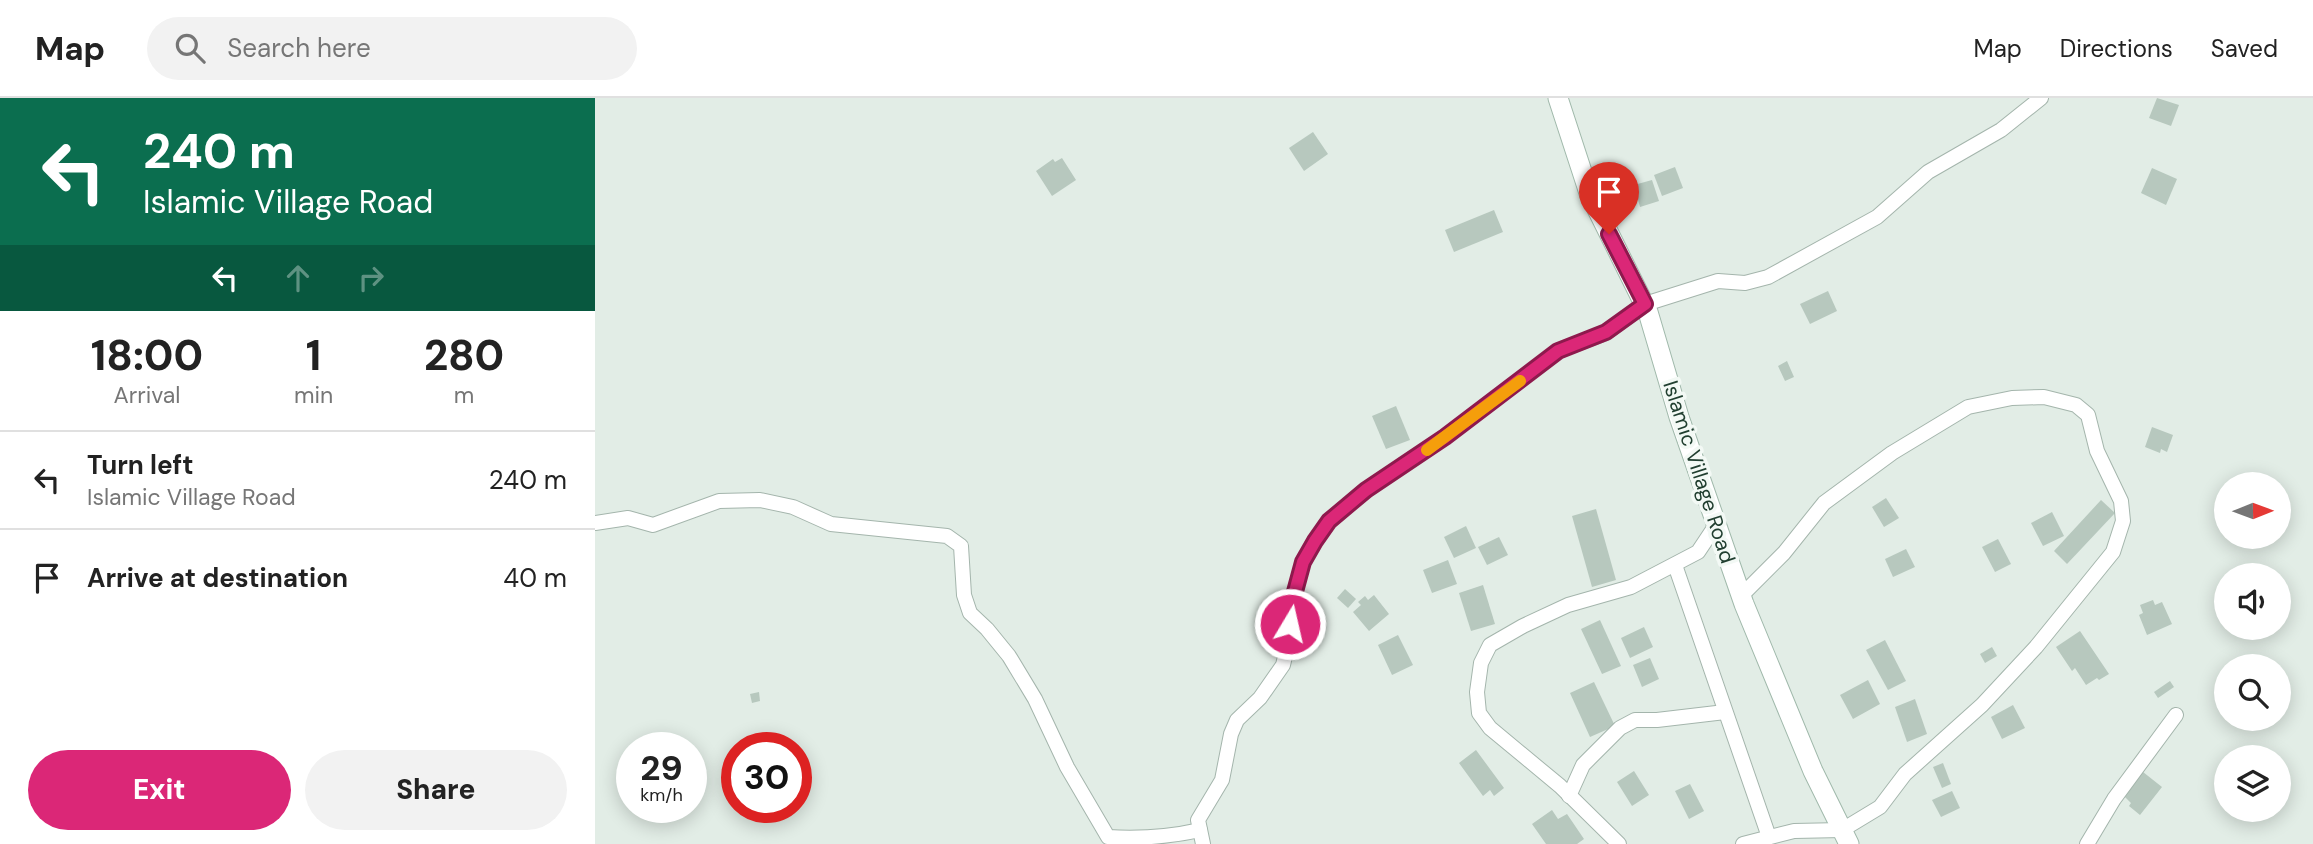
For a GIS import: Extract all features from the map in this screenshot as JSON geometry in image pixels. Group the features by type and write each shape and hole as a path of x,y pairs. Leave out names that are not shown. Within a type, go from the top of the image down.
{"street":[{"name":"Islamic Village Road","path":"1558,98 1589,193 1645,304 1679,417 1741,596 1813,771 1846,837"},
{"path":"595,523 628,518 653,525 719,501 760,500 793,507 831,524 947,536 961,546 964,595 970,613 987,629 1035,699 1067,767 1108,836 1139,839 1201,837 1198,820 1223,780 1231,734 1237,720 1259,698 1283,665 1293,599 1303,562 1329,521 1366,490 1445,437 1558,351 1606,332 1645,304 1719,281 1745,283 1768,277 1877,217 1929,172 2001,130 2041,98"},
{"path":"1741,596 1784,553 1824,503 1892,453 1968,407 2012,398 2044,397 2076,405 2088,415 2097,450 2121,501 2123,521 2113,552 2036,647 1982,705 1905,774 1880,807 1846,837 1794,831 1743,844"},
{"path":"1619,844 1569,796 1490,728 1479,713 1477,692 1481,663 1490,645 1523,626 1568,605 1631,587 1698,552 1716,524"},
{"path":"1675,565 1769,837"},
{"path":"1569,796 1583,765 1620,727 1635,720 1725,712"},
{"path":"2087,844 2114,799 2176,715"}],"building":[{"path":"2157,98 2179,105 2171,126 2149,118"},
{"path":"1313,132 1328,154 1304,171 1289,148"},
{"path":"1062,158 1076,180 1052,196 1036,171 1053,159 1055,162"},
{"path":"1675,167 1683,188 1662,196 1654,175"},
{"path":"2152,168 2177,179 2166,205 2141,193"},
{"path":"1652,180 1659,201 1640,207 1634,185"},
{"path":"1494,210 1503,232 1454,252 1445,230"},
{"path":"1828,291 1837,311 1810,324 1800,304"},
{"path":"1787,361 1794,377 1785,381 1778,366"},
{"path":"1396,406 1410,440 1386,449 1372,416"},
{"path":"2152,427 2173,435 2167,452 2161,449 2160,453 2145,447"},
{"path":"1886,498 1899,518 1884,527 1872,507"},
{"path":"2101,500 2115,513 2067,564 2054,551"},
{"path":"1596,509 1616,580 1592,587 1572,516"},
{"path":"2052,512 2064,536 2043,546 2031,523"},
{"path":"1466,526 1476,548 1454,558 1444,537"},
{"path":"1499,537 1508,555 1487,565 1478,547"},
{"path":"1998,539 2011,564 1995,572 1982,547"},
{"path":"1906,549 1915,567 1893,577 1885,559"},
{"path":"1448,560 1457,584 1432,593 1423,570"},
{"path":"1483,585 1495,624 1471,631 1459,593"},
{"path":"1345,589 1356,599 1348,608 1337,598"},
{"path":"1374,595 1389,614 1369,631 1353,612 1361,605 1358,602 1365,596 1368,600"},
{"path":"2153,600 2155,605 2162,602 2172,624 2147,635 2139,615 2143,613 2140,605"},
{"path":"1600,620 1621,666 1602,674 1581,629"},
{"path":"1644,627 1653,647 1630,658 1621,638"},
{"path":"2080,631 2109,674 2086,685 2075,668 2072,671 2056,647"},
{"path":"1398,635 1413,665 1392,675 1378,645"},
{"path":"1885,640 1906,681 1888,690 1866,650"},
{"path":"1992,647 1997,656 1985,663 1980,654"},
{"path":"1650,658 1659,679 1642,687 1633,665"},
{"path":"1868,680 1880,704 1853,719 1840,695"},
{"path":"2170,681 2174,687 2158,698 2154,692"},
{"path":"1594,682 1615,726 1590,737 1570,693"},
{"path":"759,692 760,701 752,703 750,694"},
{"path":"1915,699 1927,734 1907,742 1895,707"},
{"path":"2013,705 2025,728 2002,739 1991,717"},
{"path":"1476,750 1504,788 1494,796 1490,790 1483,796 1459,763"},
{"path":"1943,763 1951,784 1942,788 1933,767"},
{"path":"1634,771 1649,795 1632,806 1617,782"},
{"path":"2143,772 2162,787 2140,815 2129,806 2131,803 2124,796"},
{"path":"1690,784 1704,811 1689,819 1675,791"},
{"path":"1952,791 1960,808 1941,817 1932,800"},
{"path":"1552,810 1558,819 1567,814 1584,839 1577,844 1546,844 1532,824"}],"slow traffic":[{"path":"1427,450 1520,381"}],"route":[{"path":"1290,624 1293,599 1303,562 1329,521 1366,490 1445,437 1558,351 1606,332 1645,304 1609,234"}]}
